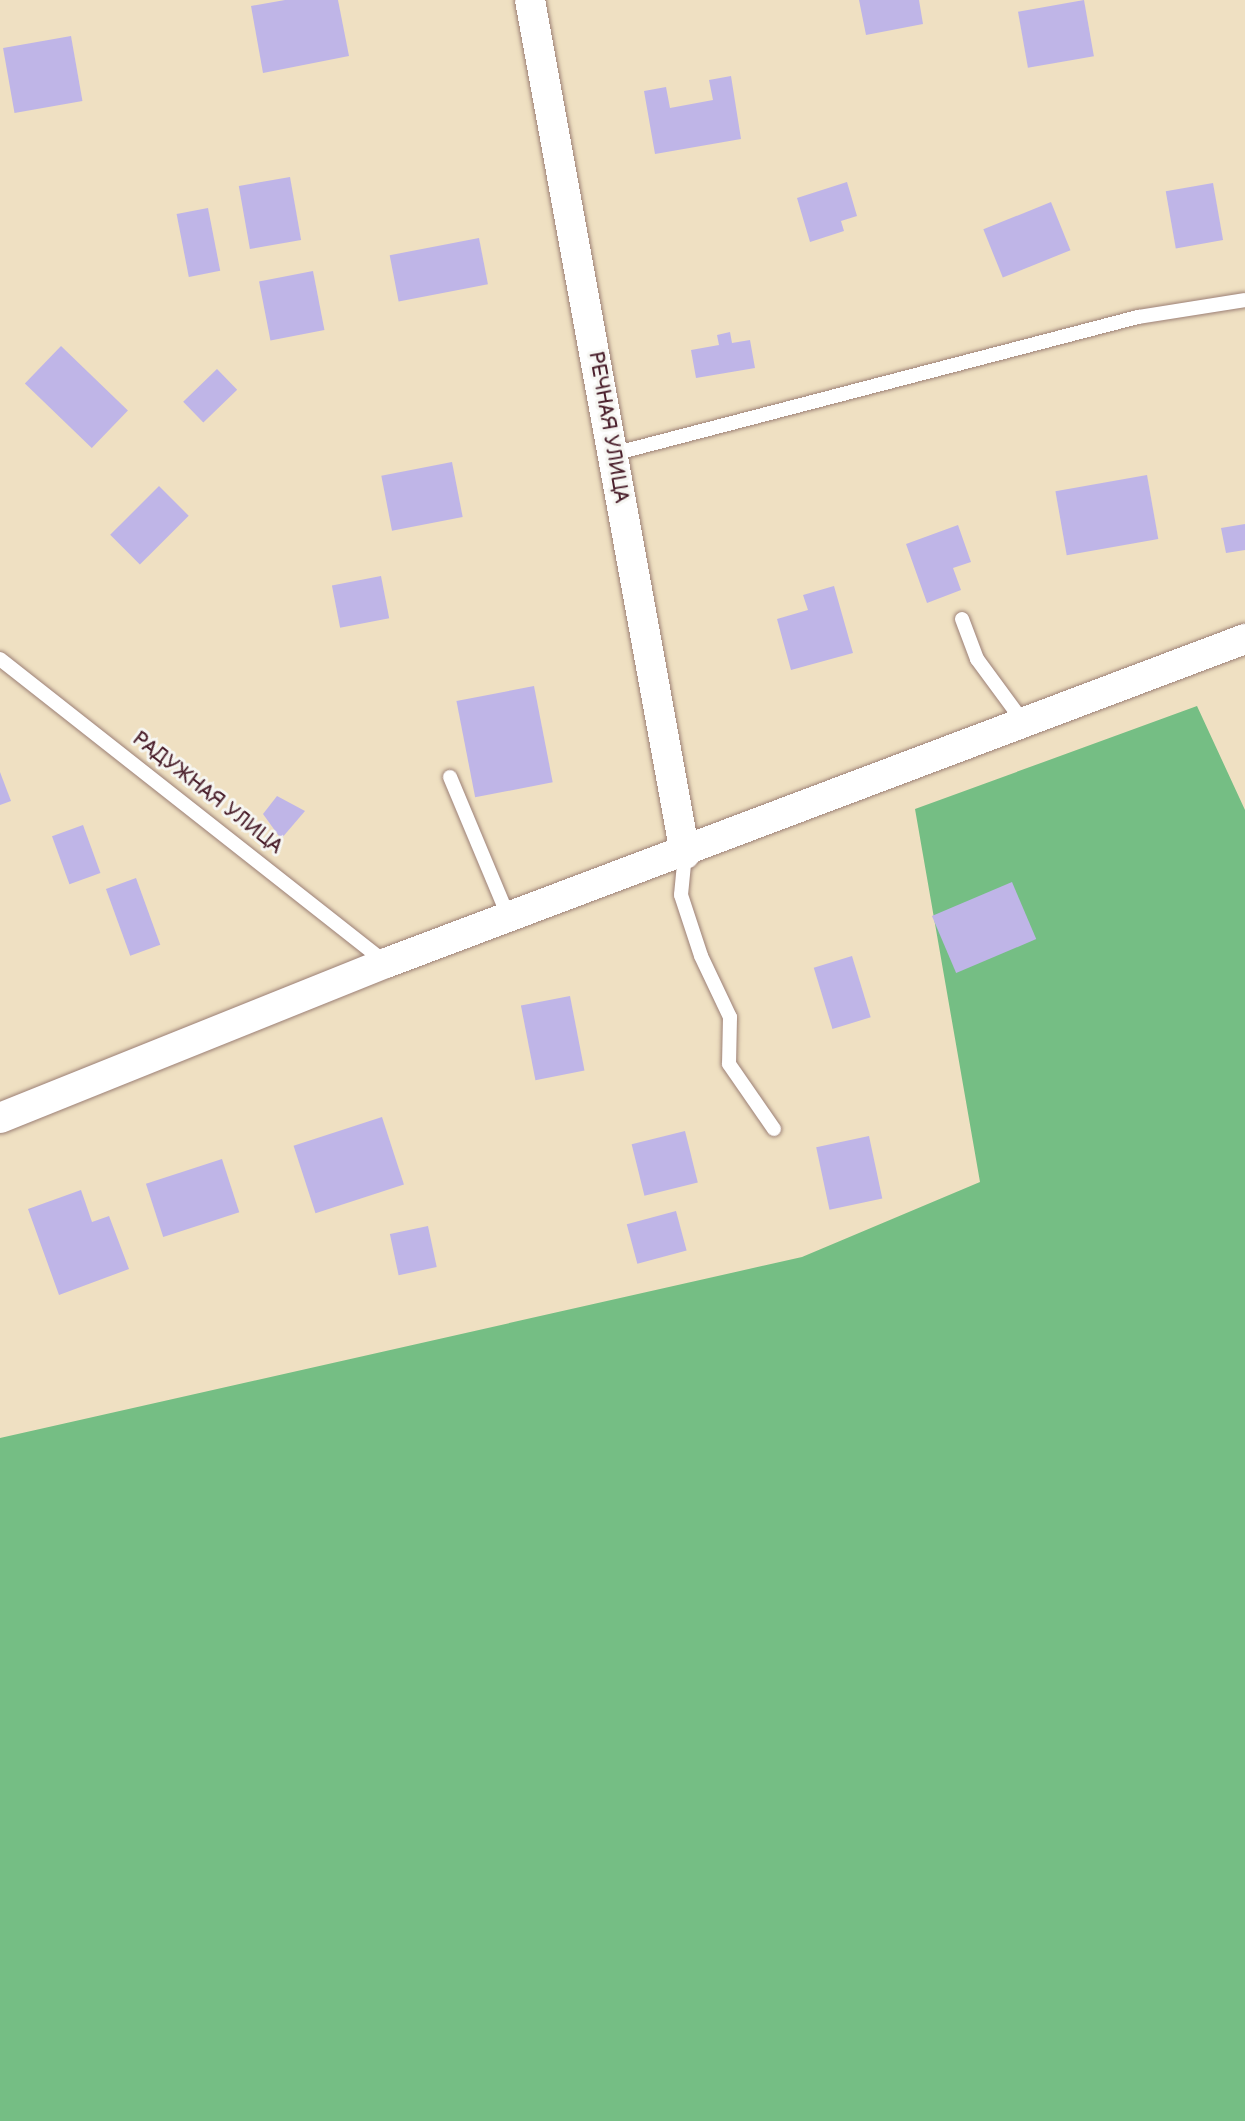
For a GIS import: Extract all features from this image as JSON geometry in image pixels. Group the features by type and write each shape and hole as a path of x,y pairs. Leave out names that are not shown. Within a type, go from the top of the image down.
{"street":[{"name":"РЕЧНАЯ УЛИЦА","path":"530,0 685,854"},
{"path":"0,1118 386,963 685,854 1245,639"}],"lane":[{"path":"613,454 1138,317 1245,300"},
{"path":"962,619 977,659 1024,724"},
{"name":"РАДУЖНАЯ УЛИЦА","path":"0,659 386,963"},
{"path":"450,777 509,918"},
{"path":"685,854 681,895 701,956 730,1017 729,1064 774,1129"}],"green space":[{"path":"1197,706 1245,810 1245,2121 0,2121 0,1438 802,1257 980,1182 915,809"}],"building":[{"path":"285,0 338,0 349,56 263,73 251,6"},
{"path":"859,0 919,0 923,24 866,35"},
{"path":"1084,0 1094,56 1028,68 1018,12"},
{"path":"71,36 82,101 15,113 3,48"},
{"path":"731,76 741,139 655,154 644,91 666,87 670,108 713,100 709,80"},
{"path":"290,177 301,240 250,249 239,186"},
{"path":"847,182 857,216 841,221 844,231 810,242 797,198"},
{"path":"1213,183 1223,240 1176,248 1166,191"},
{"path":"1051,202 1070,250 1003,278 983,229"},
{"path":"208,208 220,271 189,277 177,214"},
{"path":"479,238 488,284 399,302 390,255"},
{"path":"313,271 324,330 270,340 259,281"},
{"path":"730,332 732,343 750,340 755,368 696,378 691,350 719,345 717,335"},
{"path":"61,346 128,411 92,448 25,383"},
{"path":"217,369 237,390 203,423 183,402"},
{"path":"452,462 463,517 392,531 381,476"},
{"path":"1147,475 1158,539 1067,555 1055,491"},
{"path":"159,486 189,516 140,564 110,535"},
{"path":"1245,524 1245,550 1226,553 1221,528"},
{"path":"958,525 971,562 953,568 961,590 927,603 906,544"},
{"path":"381,576 389,618 340,628 332,586"},
{"path":"834,586 853,653 791,670 777,619 808,610 803,595"},
{"path":"534,686 553,782 475,797 456,701"},
{"path":"0,772 11,801 0,805"},
{"path":"277,796 305,811 281,839 263,814"},
{"path":"83,825 100,873 69,884 52,836"},
{"path":"136,878 160,945 130,956 106,889"},
{"path":"1012,882 1036,939 956,973 932,916"},
{"path":"852,956 871,1017 832,1029 814,968"},
{"path":"570,996 585,1071 535,1080 521,1006"},
{"path":"382,1117 404,1185 315,1213 294,1146"},
{"path":"685,1131 698,1182 644,1196 632,1144"},
{"path":"869,1136 882,1199 829,1210 816,1147"},
{"path":"222,1159 239,1212 163,1237 146,1184"},
{"path":"81,1190 92,1222 109,1216 129,1269 59,1295 28,1209"},
{"path":"676,1211 687,1251 637,1264 627,1224"},
{"path":"428,1226 437,1267 399,1275 390,1234"}]}
